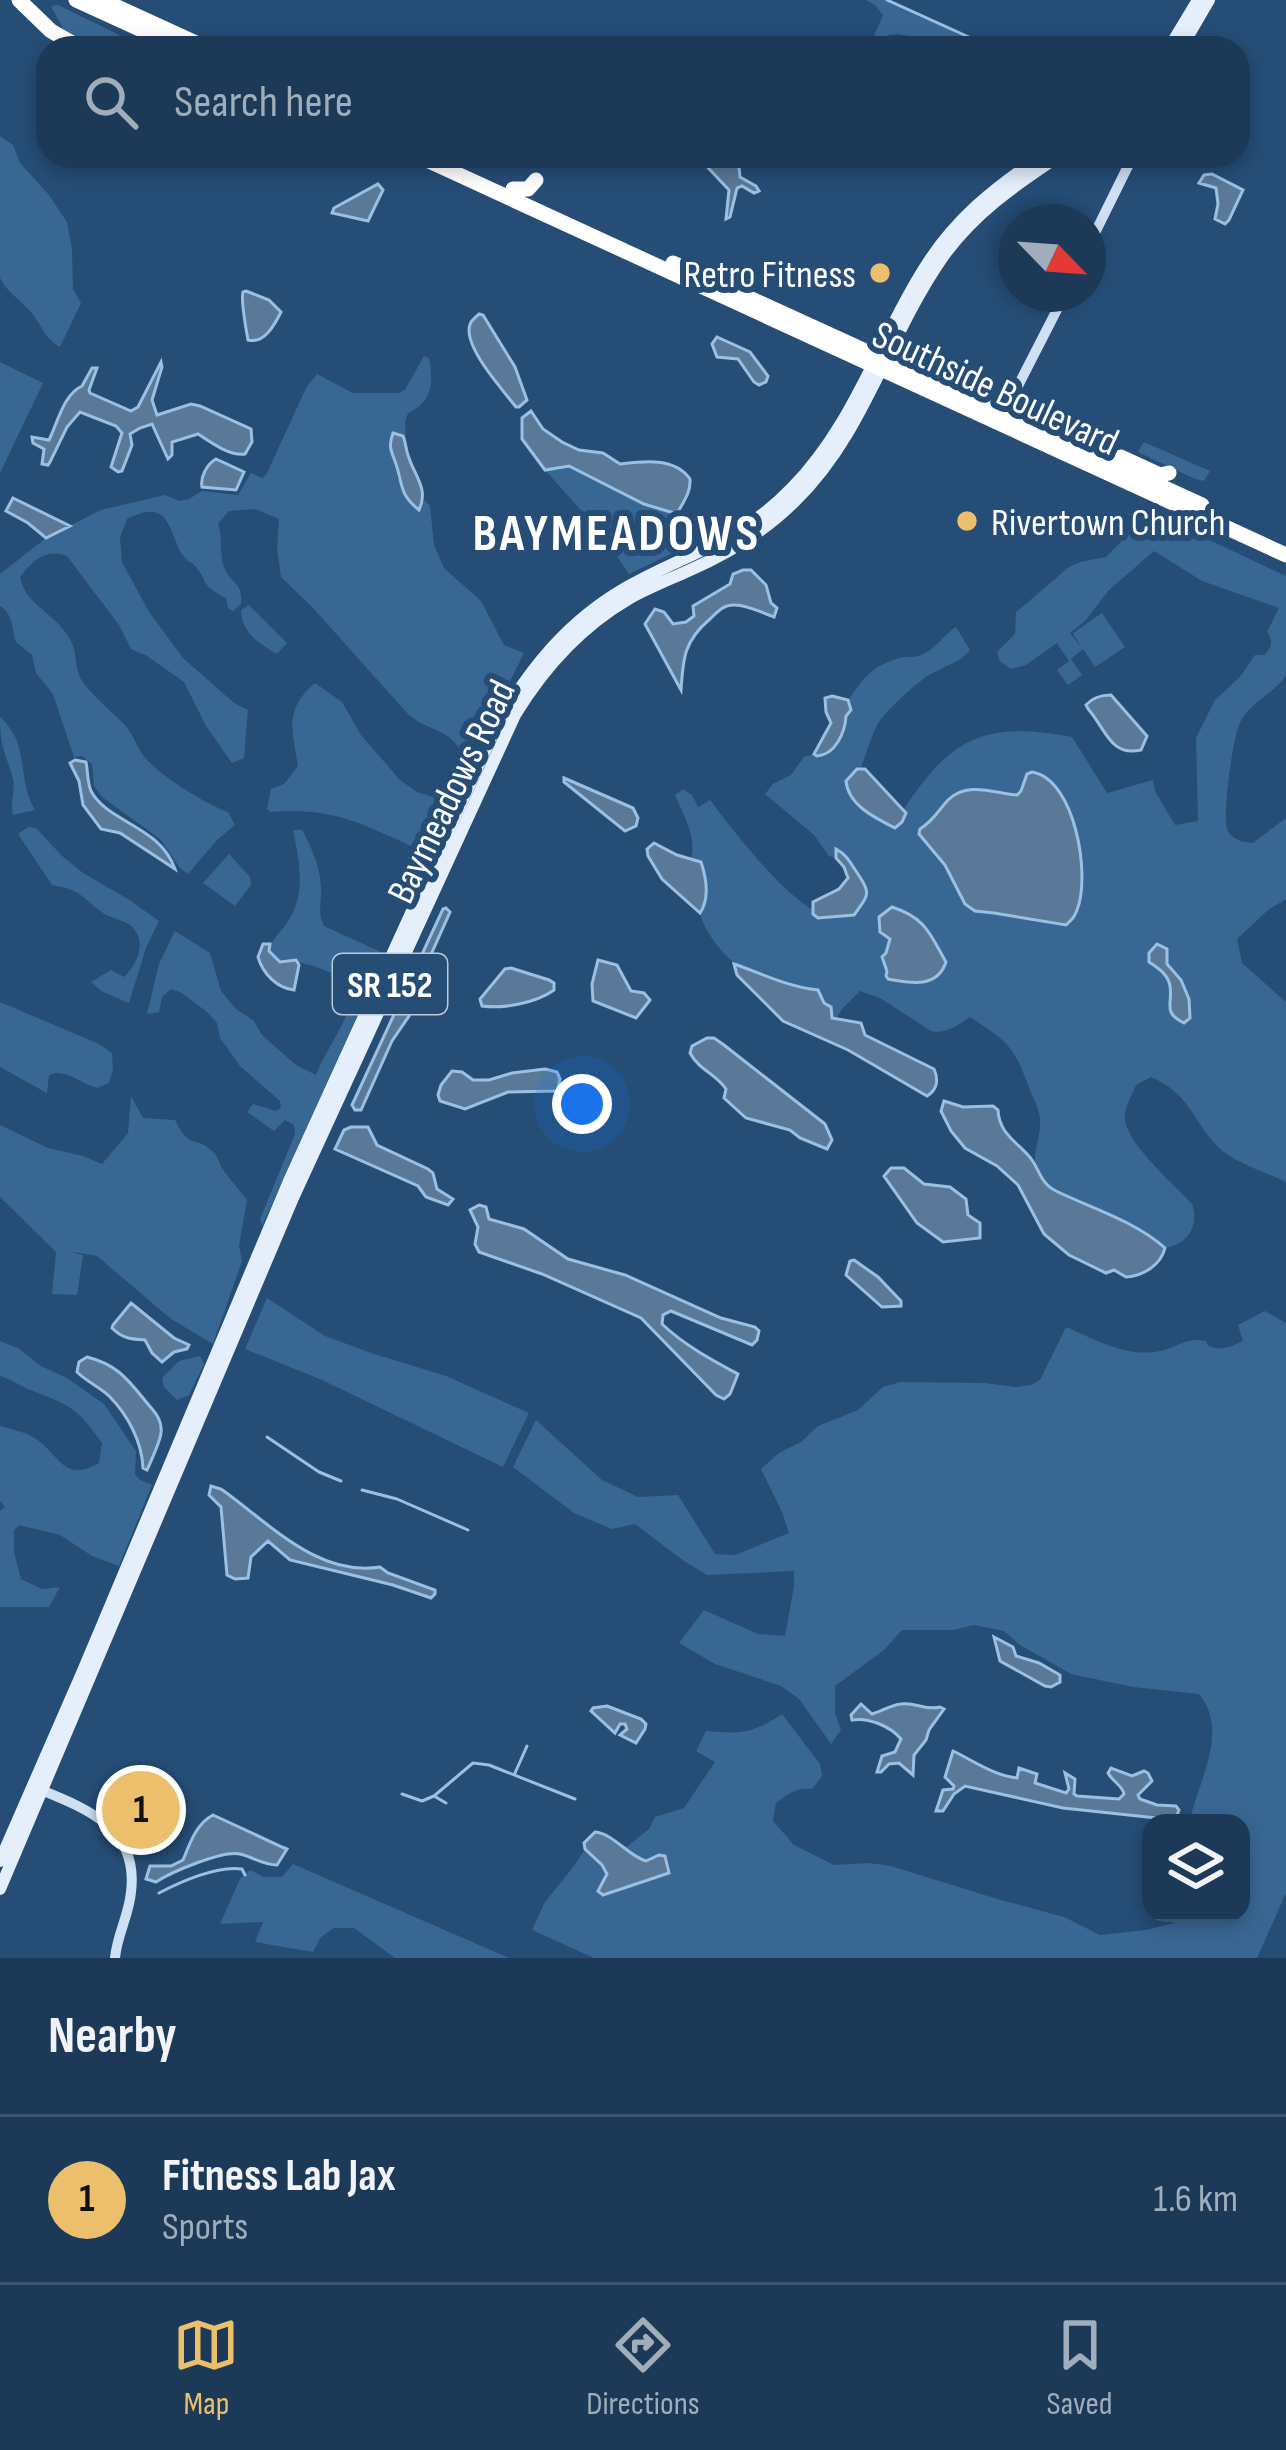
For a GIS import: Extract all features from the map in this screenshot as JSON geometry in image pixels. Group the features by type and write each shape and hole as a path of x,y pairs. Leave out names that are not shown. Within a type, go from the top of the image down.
{"highway":[{"path":"19,0 59,36"},
{"path":"76,0 104,4 173,36"},
{"name":"Southside Boulevard","path":"445,168 1001,418 1286,555"},
{"name":"Southside Boulevard","path":"466,168 828,334 852,351"},
{"path":"513,189 528,189 536,180"},
{"path":"737,279 828,334"},
{"name":"Southside Boulevard","path":"880,364 902,380 1108,462 1286,544"},
{"path":"1108,462 1121,457 1162,475 1169,473"}],"main road":[{"path":"1176,36 1198,0"},
{"path":"1188,36 1209,0"},
{"name":"Baymeadows Road","path":"880,364 889,335 937,257 963,224 1028,168"},
{"name":"Baymeadows Road","path":"1005,187 1038,168"},
{"name":"Baymeadows Road","path":"0,1889 38,1788 312,1142 515,715 555,658 604,608 726,553 793,504 829,462 937,257"},
{"path":"889,335 852,351 868,387 902,380"},
{"name":"Baymeadows Road","path":"0,1864 38,1788"}],"street":[{"path":"1103,204 1123,168"},
{"path":"1106,207 1124,168"},
{"path":"1001,418 1052,312"},
{"path":"38,1788 103,1819 122,1844 132,1872 131,1893 115,1958"}],"shaded area":[{"path":"866,0 889,0 969,36 874,36 883,15"},
{"path":"58,5 121,36 74,36 65,32 51,6"},
{"path":"0,136 13,145 20,163 67,222 73,289 81,303 60,347 0,278"},
{"path":"708,168 739,168 740,177 759,191 737,188 726,219 729,190"},
{"path":"1212,174 1243,190 1225,224 1215,219 1216,188 1199,183 1204,175"},
{"path":"378,184 383,190 368,221 332,213 334,208"},
{"path":"246,291 269,300 281,312 268,333 254,341 248,340 246,329"},
{"path":"479,314 515,367 527,400 519,407 475,350 469,328"},
{"path":"717,337 750,352 768,376 766,382 754,382 738,359 717,357 712,344"},
{"path":"424,356 431,367 429,391 422,404 408,413 406,440 393,433 397,478 422,507 424,500 430,506 434,545 444,568 481,601 504,645 524,653 431,841 413,847 345,819 267,809 271,789 284,784 298,766 294,711 315,683 342,702 361,735 400,780 417,792 443,800 463,757 453,740 408,714 281,577 279,519 255,509 229,511 218,524 224,567 241,597 233,611 180,551 162,516 154,512 127,519 120,537 122,562 149,612 183,658 248,710 244,758 232,763 184,682 131,649 119,625 67,556 40,557 20,577 27,594 70,639 83,682 124,724 143,755 182,788 228,812 235,825 188,874 160,839 102,797 94,786 92,764 82,756 74,757 53,694 36,673 32,655 16,642 10,617 0,606 0,574 46,538 101,510 165,495 179,501 202,491 238,495 251,473 266,475 317,374 353,393 399,393"},
{"path":"0,362 43,383 0,473"},
{"path":"161,362 152,400 157,415 191,404 200,406 251,429 252,442 245,454 226,451 198,434 172,442 168,459 152,424 130,434 132,445 118,472 111,467 122,433 80,412 48,465 42,464 44,449 32,437 49,440 66,402 92,368 97,368 90,393 131,411 138,407"},
{"path":"531,411 543,429 579,450 603,453 620,464 658,462 684,472 690,484 677,514 644,504 569,466 545,470 522,439 522,418"},
{"path":"393,433 403,436 420,483 419,510 403,489 391,448"},
{"path":"1144,442 1210,471 1204,481 1195,479 1138,452"},
{"path":"216,459 244,472 236,490 202,487 205,471"},
{"path":"569,465 644,504 677,514 692,544 629,574 603,535 545,470"},
{"path":"13,498 70,526 46,538 6,511"},
{"path":"1150,512 1286,576 1286,676 1239,725 1226,824 1230,834 1253,843 1286,818 1286,899 1237,939 1242,963 1286,1002 1286,1182 1223,1151 1164,1084 1151,1077 1136,1085 1125,1112 1129,1131 1194,1212 1190,1233 1165,1248 1134,1227 1043,1182 1035,1167 1040,1116 1023,1071 1007,1045 970,1017 947,1030 931,1031 880,998 860,991 832,1018 813,988 759,975 727,956 700,913 705,894 701,862 691,859 691,834 675,795 683,789 698,807 710,800 770,873 811,909 813,902 845,884 844,867 765,794 791,775 804,757 825,756 836,746 851,705 848,700 869,674 899,658 924,654 956,627 970,650 923,679 889,710 876,727 861,768 898,805 904,809 955,750 973,740 1016,731 1072,737 1107,793 1153,780 1175,825 1198,821 1196,738 1215,700 1255,655 1267,652 1271,641 1267,632 1279,608 1202,581 1154,551 1070,633 1081,647 1073,633 1102,613 1125,647 1095,667 1083,649 1071,659 1082,675 1068,685 1057,670 1069,661 1057,643 1026,665 1011,669 997,652 1015,634 1016,612 1069,567 1106,557"},
{"path":"751,570 766,585 777,608 774,617 740,605 718,611 690,643 681,690 645,624 655,609 673,624 686,622 694,616 693,606 730,584 733,574"},
{"path":"249,605 287,643 277,654 248,631 241,610"},
{"path":"1111,695 1147,736 1141,750 1116,746 1086,705"},
{"path":"825,698 848,700 851,710 838,742 817,756 831,723"},
{"path":"0,717 16,739 35,810 13,815 13,780"},
{"path":"86,762 90,787 99,802 158,843 175,869 120,833 101,829 83,805 70,763"},
{"path":"857,769 865,769 906,813 895,828 852,797 846,781"},
{"path":"1032,772 1059,792 1076,830 1081,894 1075,915 1066,925 975,911 965,904 945,865 919,834 955,794 981,790 1017,795"},
{"path":"564,778 633,808 636,826 625,831"},
{"path":"36,828 83,873 159,921 129,1003 91,982 111,970 124,977 137,958 139,937 127,923 103,913 76,892 52,885 18,834"},
{"path":"293,830 302,830 315,858 324,926 385,954 262,1226 260,1219 295,1134 294,1125 285,1120 274,1131 247,1112 253,1104 276,1111 280,1101 240,1066 220,1038 217,1023 182,993 171,989 162,997 159,1012 147,1014 159,964 175,931 210,953 221,991 236,1009 296,1065 316,1075 345,1019 352,983 308,964 280,962 269,951 298,897"},
{"path":"654,843 701,862 706,894 700,913 662,879 648,856 647,849"},
{"path":"836,849 861,879 866,897 854,915 818,918 813,902 839,889 848,878"},
{"path":"229,854 250,877 251,885 235,906 203,883"},
{"path":"892,907 913,916 931,935 946,962 936,977 914,982 886,976 882,957 890,939 880,932 879,917"},
{"path":"446,908 450,912 409,1016 392,1041 361,1110 355,1110 352,1105"},
{"path":"263,944 270,944 269,951 280,962 296,960 294,990 276,983 263,969 258,957"},
{"path":"1157,944 1167,949 1167,964 1189,999 1190,1018 1184,1023 1171,1011 1167,978 1149,962 1149,953"},
{"path":"598,960 617,965 631,991 644,993 650,1000 636,1018 593,1001"},
{"path":"734,964 818,990 831,1007 832,1018 861,1023 865,1035 934,1069 933,1091 927,1096 848,1050 783,1021 737,975"},
{"path":"511,968 549,980 554,990 519,1004 482,1006 480,999"},
{"path":"0,1002 112,1053 109,1083 97,1088 55,1073 49,1075 47,1093 0,1067"},
{"path":"707,1038 724,1045 825,1124 832,1140 827,1149 790,1130 746,1118 724,1098 726,1089 690,1053 692,1046"},
{"path":"545,1069 557,1072 557,1091 508,1092 465,1109 440,1101 438,1095 452,1071 473,1080 489,1080"},
{"path":"131,1096 143,1118 175,1120 189,1139 212,1151 247,1200 239,1246 242,1261 213,1344 171,1319 97,1256 67,1251 83,1255 77,1295 52,1294 56,1252 0,1197 0,1125 48,1148 102,1164 128,1133"},
{"path":"944,1101 963,1107 993,1106 1004,1130 1032,1159 1050,1188 1153,1238 1165,1248 1160,1260 1145,1272 1126,1277 1069,1255 1044,1234 1018,1185 965,1148 951,1131 941,1111"},
{"path":"368,1127 377,1145 428,1169 437,1189 453,1199 448,1205 426,1197 418,1186 335,1149 344,1130"},
{"path":"891,1168 904,1168 924,1184 950,1187 966,1199 968,1215 980,1223 980,1238 943,1242 917,1223 884,1176"},
{"path":"486,1207 489,1219 524,1229 568,1259 625,1275 721,1318 755,1327 759,1331 752,1345 671,1311 663,1315 662,1324 680,1339 738,1374 730,1394 724,1399 716,1395 641,1318 479,1252 475,1244 478,1227 470,1210"},
{"path":"854,1260 878,1277 901,1306 882,1307 846,1275"},
{"path":"267,1298 325,1336 446,1376 529,1413 503,1467 322,1380 245,1349"},
{"path":"131,1303 189,1345 187,1349 162,1362 145,1340 116,1332 113,1325"},
{"path":"1265,1311 1286,1323 1286,1893 1257,1958 594,1958 532,1930 545,1902 585,1849 607,1874 603,1894 669,1873 665,1856 643,1859 624,1849 649,1829 655,1817 684,1808 715,1762 696,1751 706,1731 746,1731 782,1714 820,1764 822,1776 812,1789 792,1792 776,1803 773,1821 794,1845 834,1865 891,1866 1064,1917 1100,1935 1174,1922 1250,1922 1250,1814 1192,1814 1212,1740 1208,1708 1199,1694 1071,1674 1004,1631 974,1625 954,1630 902,1630 884,1650 835,1686 835,1713 841,1730 831,1744 799,1699 781,1686 715,1664 679,1643 704,1610 758,1634 785,1636 794,1571 707,1575 635,1524 612,1529 574,1513 513,1467 536,1420 602,1480 638,1497 678,1495 715,1554 735,1555 789,1533 761,1469 818,1426 858,1410 883,1387 900,1382 1031,1385 1040,1380 1066,1327 1112,1346 1148,1353 1193,1340 1226,1348 1243,1341 1238,1325"},
{"path":"0,1341 104,1404 136,1451 135,1474 152,1485 119,1566 92,1556 60,1535 19,1525 14,1530 21,1579 42,1589 60,1587 49,1607 0,1607 0,1511 5,1507 0,1501 0,1426 34,1438 71,1469 99,1463 102,1443 68,1407 0,1376"},
{"path":"200,1356 204,1364 189,1395 177,1400 162,1378 179,1361"},
{"path":"87,1357 119,1372 158,1418 160,1437 147,1470 122,1412 77,1372 79,1362"},
{"path":"211,1486 314,1555 357,1568 380,1567 435,1594 431,1598 290,1560 268,1541 251,1557 248,1578 235,1579 227,1575 221,1507 209,1495"},
{"path":"994,1637 1013,1647 1016,1656 1060,1675 1060,1682 1045,1686 1000,1661"},
{"path":"861,1704 872,1714 901,1704 944,1709 914,1755 913,1775 899,1763 877,1772 882,1756 895,1752 901,1739 878,1724 852,1720"},
{"path":"607,1706 646,1724 636,1743 620,1735 627,1729 625,1724 615,1733 591,1711"},
{"path":"953,1751 1008,1776 1017,1778 1019,1768 1037,1774 1035,1783 1066,1793 1065,1773 1075,1779 1077,1796 1119,1799 1124,1794 1108,1773 1111,1768 1132,1776 1144,1771 1152,1781 1138,1795 1140,1799 1179,1810 1177,1814 1142,1816 1063,1808 965,1786 943,1811 936,1811 943,1790 954,1786 945,1777"},
{"path":"213,1815 287,1849 277,1865 240,1854 222,1855 156,1882 146,1879 150,1866 171,1866 183,1860 198,1829"},
{"path":"595,1832 646,1861 665,1856 669,1873 603,1895 598,1891 607,1874 584,1843"},
{"path":"293,1864 509,1958 395,1958 354,1928 334,1928 321,1937 313,1952 255,1942 263,1922 220,1924 240,1879 250,1870 264,1877 282,1877"}],"waterway":[{"path":"887,0 966,36"},
{"path":"267,1437 341,1481"},
{"path":"362,1490 397,1499 468,1530"},
{"path":"515,1773 527,1746"},
{"path":"402,1794 422,1801 434,1796 473,1763 575,1799"},
{"path":"434,1796 446,1803"},
{"path":"159,1893 222,1870 242,1869 245,1875"}],"place":[{"name":"Retro Fitness","path":"880,273"},
{"name":"Rivertown Church","path":"967,521"},
{"name":"Fitness Lab Jax","path":"141,1810"}],"district":[{"name":"BAYMEADOWS","path":"617,532"}]}
